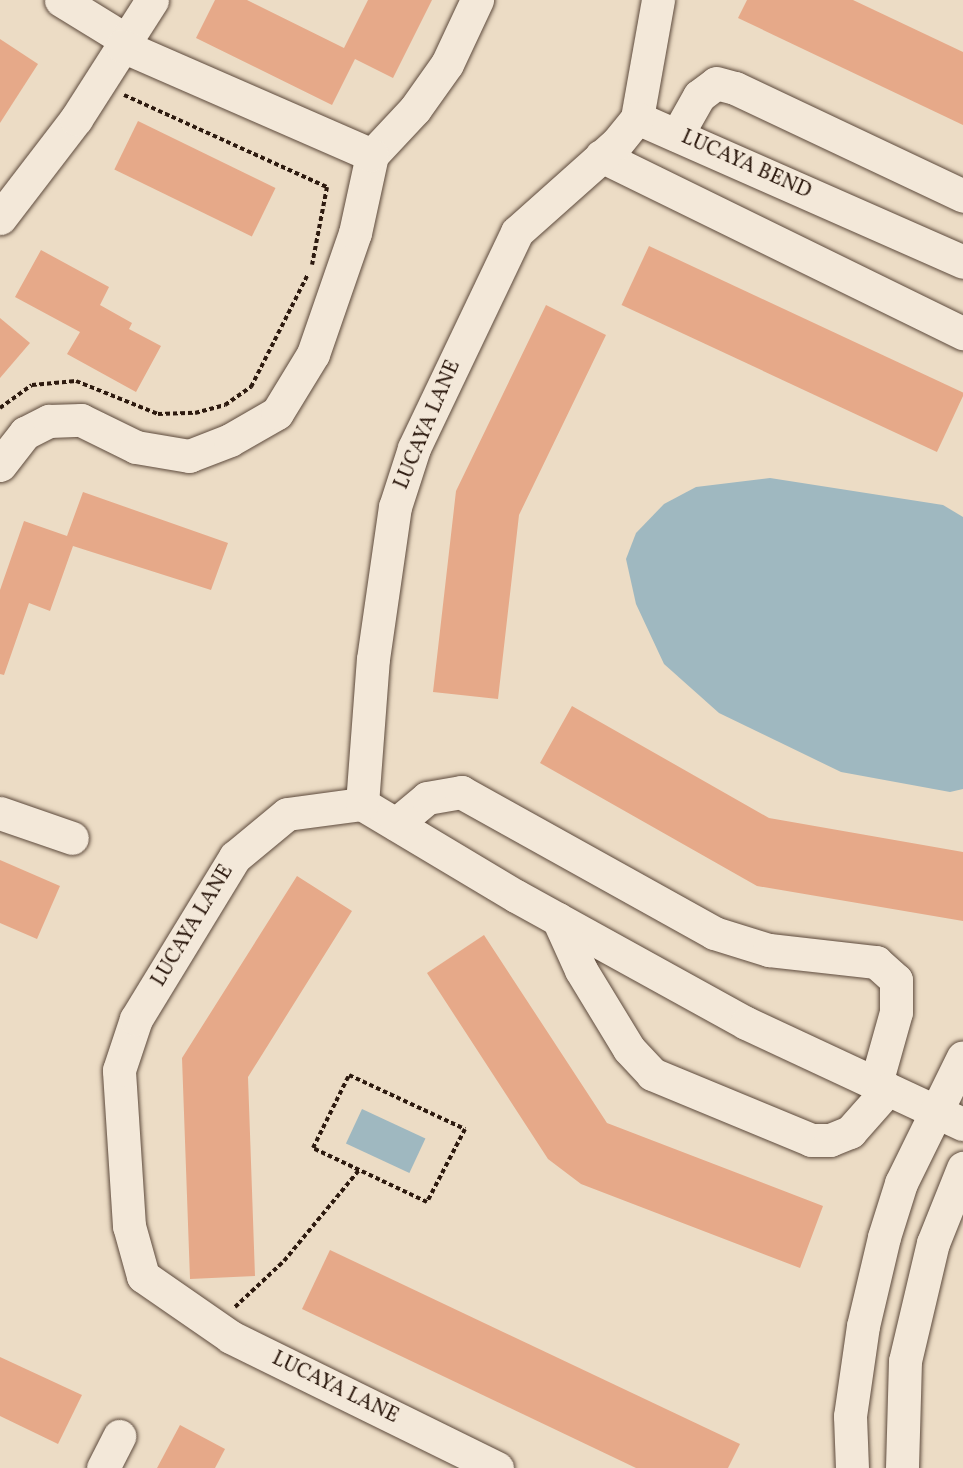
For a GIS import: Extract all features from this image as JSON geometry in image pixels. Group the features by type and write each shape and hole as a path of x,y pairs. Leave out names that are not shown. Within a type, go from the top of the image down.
{"street":[{"path":"61,0 124,43 372,155"},
{"path":"0,218 76,119 152,0"},
{"path":"0,465 25,433 50,421 81,420 136,447 189,456 230,441 277,413 313,354 355,233 372,155 415,109 447,64 477,0"},
{"path":"637,118 658,0"},
{"path":"676,135 699,96 716,83 735,88 963,196"},
{"name":"LUCAYA BEND","path":"637,118 963,262"},
{"name":"LUCAYA LANE","path":"497,1468 215,1326 143,1276 129,1226 119,1070 136,1019 235,857 286,814 363,804 376,635 394,507 414,448 517,232 601,156 637,118"},
{"path":"601,156 963,333"},
{"path":"396,824 427,798 461,792 714,933 769,950 876,962 896,980 896,1012 882,1086 849,1132 830,1140 811,1140 652,1074 629,1049 581,970 558,919"},
{"path":"363,804 558,919 746,1023 949,1118"},
{"path":"0,813 72,838"},
{"path":"852,1468 850,1416 863,1326 878,1260 901,1184 949,1118 963,1057"},
{"path":"902,1468 905,1361 933,1242 963,1168"},
{"path":"103,1468 119,1436"}],"path":[{"path":"0,408 32,385 76,381 158,414 195,413 225,405 251,387 311,267 327,187 120,93"},
{"path":"350,1075 465,1129 427,1202 359,1170 313,1148 350,1075"},
{"path":"215,1326 284,1262 359,1170"}],"water":[{"path":"770,478 943,505 963,517 963,789 950,792 841,772 719,713 664,664 636,604 626,559 636,533 664,504 696,487"},
{"path":"362,1109 425,1139 409,1173 346,1143"}],"building":[{"path":"215,0 247,0 344,48 368,0 432,0 393,78 355,59 332,105 196,38"},
{"path":"747,0 853,0 963,52 963,125 738,18"},
{"path":"0,39 38,64 0,123"},
{"path":"138,121 276,188 252,237 114,170"},
{"path":"649,246 963,392 937,452 622,305"},
{"path":"41,250 109,287 100,305 132,323 129,329 161,346 136,392 67,354 80,332 15,297"},
{"path":"546,305 606,335 519,515 498,699 433,692 456,491"},
{"path":"0,318 30,343 0,378"},
{"path":"83,492 228,543 211,590 73,546 50,611 29,603 4,675 0,674 0,590 24,521 67,536"},
{"path":"572,706 769,818 963,852 963,921 757,886 540,763"},
{"path":"0,860 60,886 37,939 0,923"},
{"path":"297,876 352,911 248,1077 255,1276 190,1279 182,1058"},
{"path":"484,935 607,1123 823,1206 800,1268 581,1184 548,1159 427,973"},
{"path":"330,1250 740,1444 728,1468 636,1468 302,1309"},
{"path":"0,1357 82,1395 58,1444 0,1416"},
{"path":"180,1425 225,1449 215,1468 157,1468"}]}
